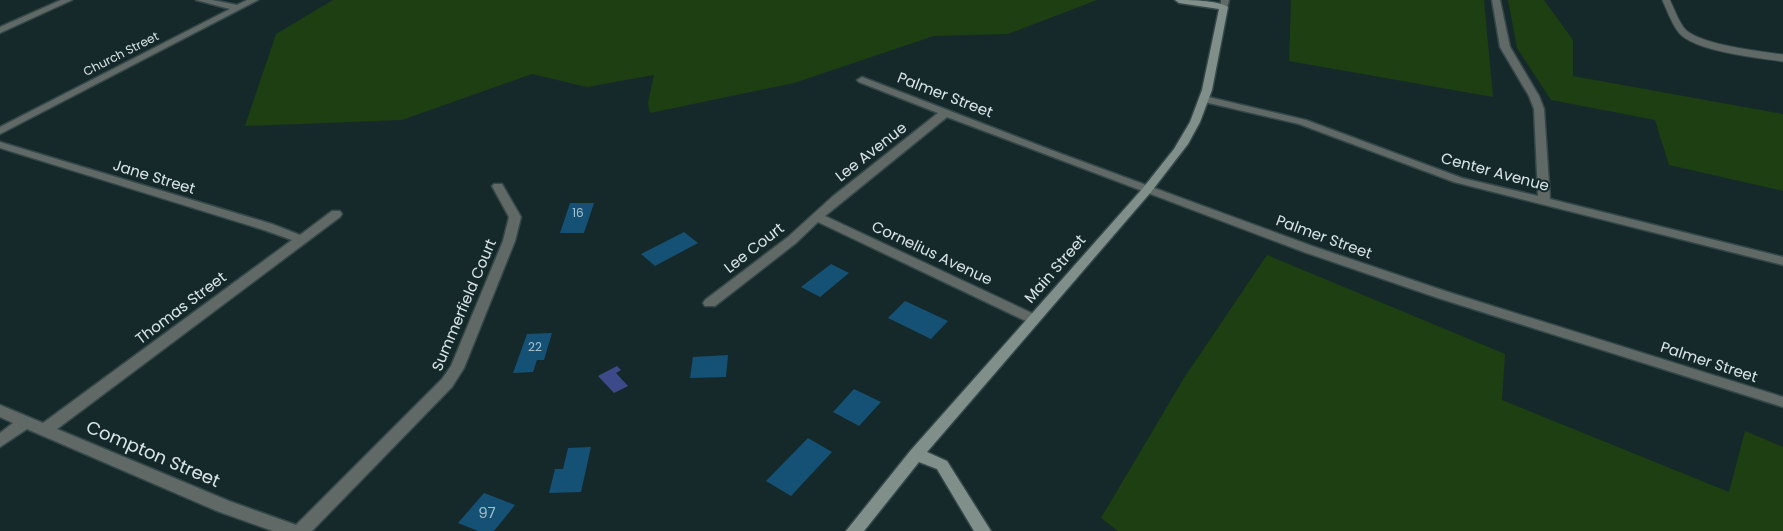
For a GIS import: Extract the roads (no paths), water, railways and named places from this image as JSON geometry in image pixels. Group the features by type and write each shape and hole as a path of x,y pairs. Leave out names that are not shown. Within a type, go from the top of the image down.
{"street":[{"path":"0,30 68,0"},
{"path":"200,0 238,8"},
{"name":"Church Street","path":"2,128 254,0"},
{"path":"1179,0 1225,4"},
{"path":"1496,0 1505,47 1539,108 1544,201"},
{"name":"Main Street","path":"854,531 916,454 1173,158 1188,136 1204,99 1214,63 1225,4"},
{"name":"Palmer Street","path":"862,80 1147,190 1443,295 1783,402"},
{"name":"Center Avenue","path":"1204,99 1302,122 1445,176 1783,262"},
{"name":"Lee Avenue","path":"817,217 836,199 946,112"},
{"name":"Jane Street","path":"0,146 268,227 300,239"},
{"name":"Summerfield Court","path":"301,531 447,383 457,368 515,222 515,217 498,186"},
{"name":"Thomas Street","path":"46,429 336,214"},
{"name":"Lee Court","path":"710,303 792,240 817,217"},
{"name":"Cornelius Avenue","path":"817,217 1033,319"},
{"name":"Compton Street","path":"0,411 24,423 46,429 223,506 292,531"},
{"path":"0,441 24,423"},
{"path":"916,454 942,465 983,531"}],"lane":[{"path":"1666,0 1682,32 1699,41 1723,48 1783,58"}],"water":[{"path":"617,366 621,370 616,373 628,386 614,393 598,376"}]}
